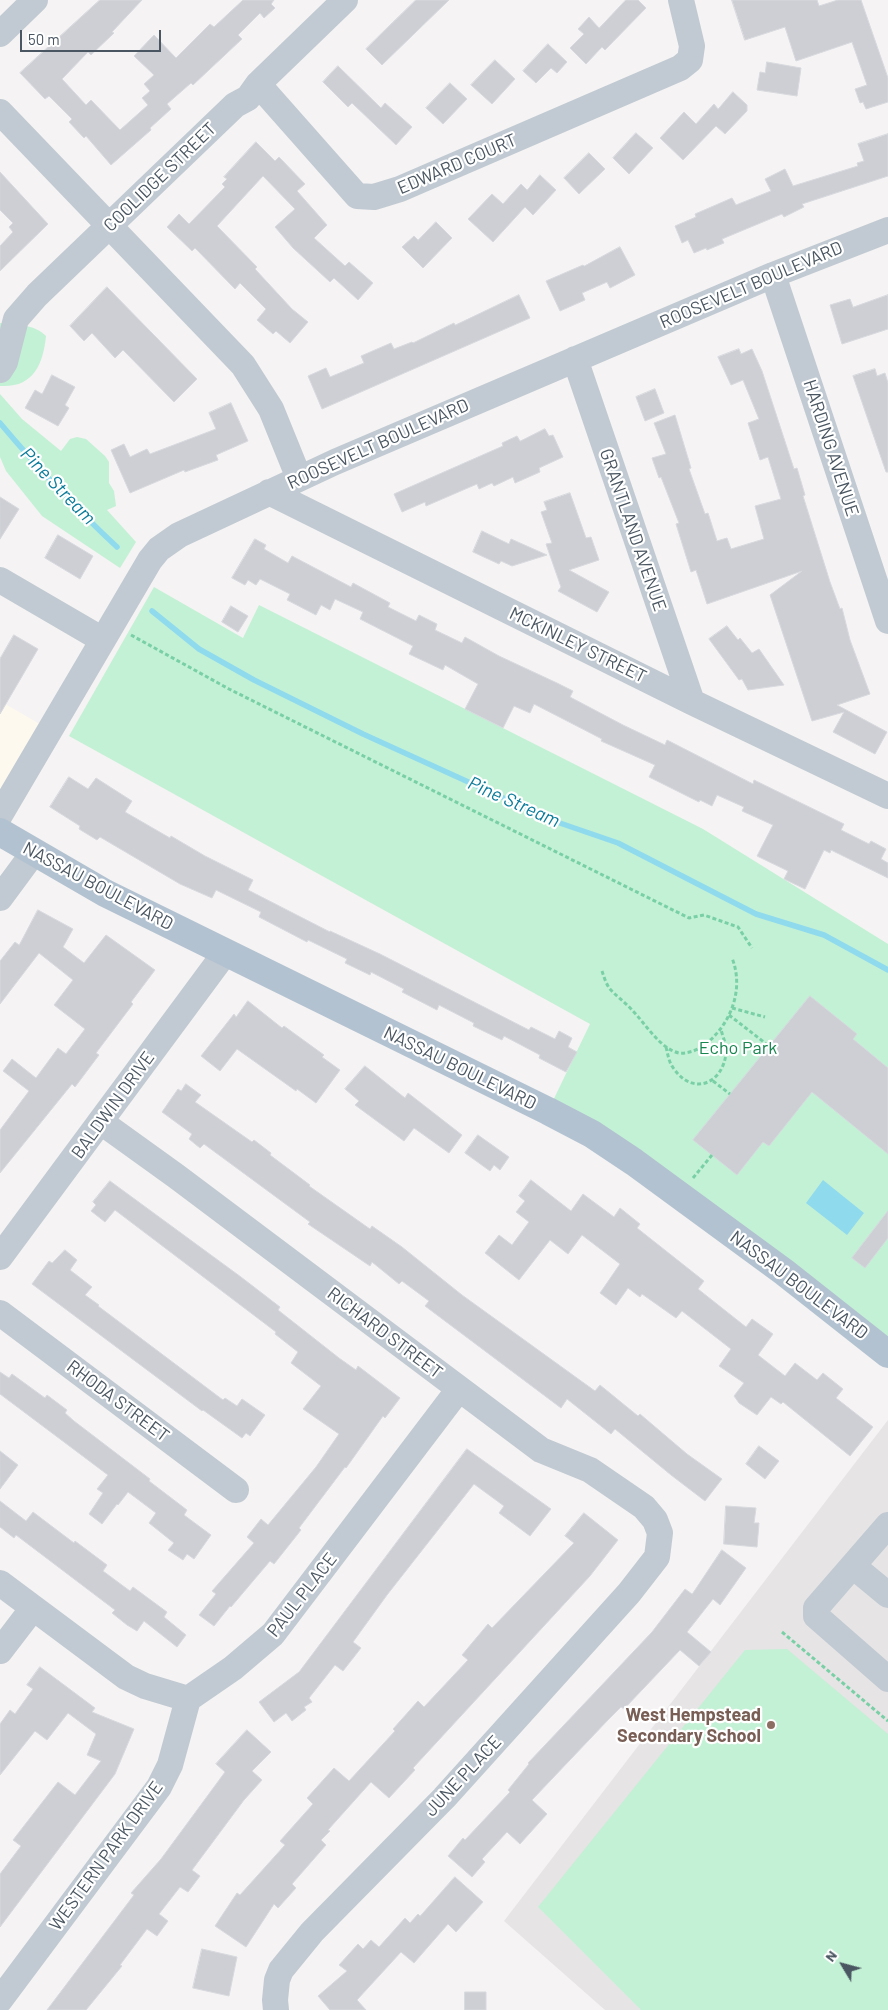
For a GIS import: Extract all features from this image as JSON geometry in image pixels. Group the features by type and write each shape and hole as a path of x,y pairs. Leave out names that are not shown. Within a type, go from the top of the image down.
{"main road":[{"name":"NASSAU BOULEVARD","path":"0,832 105,893 548,1110 592,1134 634,1162 784,1272 888,1354"}],"street":[{"path":"0,34 35,0"},
{"name":"COOLIDGE STREET","path":"0,370 5,362 16,319 37,295 235,105 248,98 258,84 345,0"},
{"name":"EDWARD COURT","path":"258,84 358,196 374,197 400,189 680,68 690,60 692,46 681,0"},
{"path":"0,112 243,365 271,409 299,478"},
{"name":"ROOSEVELT BOULEVARD","path":"0,815 8,781 115,637 150,560 159,549 179,535 299,478 575,359 773,275 888,230"},
{"name":"HARDING AVENUE","path":"773,275 888,621"},
{"name":"GRANTLAND AVENUE","path":"575,359 692,702"},
{"name":"MCKINLEY STREET","path":"269,492 692,702 888,796"},
{"path":"0,580 115,637"},
{"path":"0,898 34,852"},
{"name":"BALDWIN DRIVE","path":"0,1257 225,953"},
{"name":"RICHARD STREET","path":"101,1122 176,1176 540,1450 590,1470 644,1507 655,1520 660,1533 660,1543"},
{"name":"RHODA STREET","path":"0,1313 236,1490"},
{"name":"PAUL PLACE","path":"188,1699 233,1668 273,1634 459,1389"},
{"path":"888,1525 816,1608 816,1616 888,1679"},
{"name":"JUNE PLACE","path":"276,2010 277,1980 281,1970 312,1932 444,1798 629,1593 657,1557 660,1543"},
{"path":"853,1566 888,1595"},
{"path":"0,1583 126,1677 145,1686 188,1699"},
{"path":"0,1651 33,1608"},
{"name":"WESTERN PARK DRIVE","path":"0,2000 159,1787 170,1765 188,1699"}],"path":[{"path":"115,637 229,689 689,918 704,915 738,927 752,948"},
{"path":"602,972 610,988 666,1046 675,1052 689,1052 702,1047 721,1029 729,1015 737,981 736,969 732,958"},
{"path":"732,1008 765,1017"},
{"path":"729,1015 769,1046"},
{"path":"666,1046 669,1061 674,1070 683,1078 693,1083 703,1084 713,1081 720,1071 727,1052 721,1029"},
{"path":"713,1081 730,1094"},
{"path":"691,1180 712,1155"},
{"path":"782,1632 888,1721"}],"shaded area":[{"path":"0,701 45,727 0,806"},
{"name":"West Hempstead Secondary School","path":"888,1420 888,2010 605,2010 504,1921"}],"green space":[{"path":"0,323 30,327 46,336 45,347 34,373 21,383 11,386 0,386"},
{"path":"0,394 22,419 61,451 70,439 77,437 86,439 105,456 109,462 109,483 114,491 116,506 107,510 136,542 120,568 42,516 6,471 0,457"},
{"name":"Echo Park","path":"154,587 243,638 259,605 703,829 888,944 888,1354 548,1111 590,1024 69,736"},
{"name":"West Hempstead Secondary School","path":"787,1649 888,1734 888,2010 641,2010 538,1907 745,1650"}],"water":[{"path":"823,1180 864,1213 847,1235 806,1203"}],"building":[{"path":"100,0 142,0 112,32 114,33 91,55 88,52 62,79 86,105 91,100 120,130 148,105 142,98 150,91 144,84 154,75 134,56 154,35 176,58 210,24 214,27 243,0 274,0 271,4 275,8 264,18 260,13 238,35 242,39 193,85 191,83 167,104 171,109 150,128 151,130 111,165 86,136 84,138 69,122 72,119 49,96 45,99 20,73"},
{"path":"416,0 449,0 382,65 366,49"},
{"path":"626,0 638,0 646,8 605,50 602,47 586,64 570,48 584,34 578,29 589,17 599,28"},
{"path":"732,0 817,0 819,6 838,0 861,0 888,78 888,102 866,109 863,102 860,103 855,89 867,85 852,42 796,61 785,27 745,40"},
{"path":"548,44 567,62 557,73 551,68 536,83 523,71"},
{"path":"495,60 515,79 492,104 471,85"},
{"path":"767,62 801,68 797,96 757,90 760,72 765,73"},
{"path":"338,66 381,108 385,103 412,127 396,145 352,103 348,107 323,82"},
{"path":"450,83 467,99 443,124 426,108"},
{"path":"733,92 747,105 747,111 725,134 716,126 683,160 660,138 684,112 696,124 714,104 718,109"},
{"path":"636,133 653,148 629,174 613,158"},
{"path":"888,134 888,176 802,204 804,207 784,217 782,214 722,239 724,243 707,250 706,248 694,253 688,240 682,243 675,226 696,217 695,214 732,198 736,205 771,191 765,179 785,169 793,186 858,166 857,163 864,161 858,144"},
{"path":"256,142 275,161 279,157 305,184 297,191 327,225 314,238 345,266 349,262 373,283 358,300 334,278 330,282 293,248 275,227 295,209 263,176 217,226 257,267 255,269 292,309 308,322 290,343 276,331 273,334 257,320 266,309 240,283 235,289 195,248 192,251 167,227 179,214 189,224 225,187 222,184 227,179 224,177"},
{"path":"589,153 605,169 579,194 564,178"},
{"path":"0,172 48,224 0,271 0,246 13,232 9,227 13,223 0,210"},
{"path":"540,175 556,190 533,215 525,207 493,242 468,219 492,194 503,204 521,184 527,190"},
{"path":"436,222 452,238 423,268 402,247 414,236 418,240"},
{"path":"620,247 635,275 610,288 607,282 582,293 585,300 560,311 546,281 584,266"},
{"path":"107,287 197,379 174,402 123,350 115,358 92,333 84,341 70,326"},
{"path":"519,295 530,318 322,409 308,376 326,368 330,377 364,363 361,356 391,343 394,349 413,343"},
{"path":"888,295 888,329 842,344 830,305 850,299 853,307"},
{"path":"739,349 741,354 752,349 762,371 794,469 797,468 805,495 803,496 830,582 840,609 842,608 850,640 870,694 837,705 887,732 875,754 833,732 844,712 812,721 770,595 802,571 707,604 696,570 691,572 676,524 679,523 652,458 666,454 654,423 675,415 691,468 689,469 705,514 708,513 717,541 727,538 731,549 764,539 755,506 781,499 768,457 760,460 748,423 759,419 743,380 731,385 718,357"},
{"path":"875,369 877,376 885,373 888,383 888,472 886,472 853,376"},
{"path":"52,375 75,387 65,405 69,408 58,426 25,408 35,390 42,394"},
{"path":"655,389 664,413 645,421 636,397"},
{"path":"231,403 248,441 216,455 218,460 185,472 184,470 130,493 111,450 124,444 130,457 147,449 150,454 216,429 209,413"},
{"path":"545,429 549,436 553,435 563,457 539,468 540,472 515,483 513,477 494,486 492,483 479,489 477,484 426,506 425,502 402,512 394,494 503,446 502,443 517,436 520,441"},
{"path":"570,493 586,538 591,537 599,560 569,570 609,592 597,612 558,591 561,587 546,544 552,543 541,512 547,510 544,502"},
{"path":"0,497 19,509 0,539"},
{"path":"482,531 509,544 511,539 547,555 512,566 501,561 499,564 473,552"},
{"path":"58,535 93,556 80,579 45,558"},
{"path":"255,539 266,545 264,549 288,563 292,556 351,587 353,583 390,603 388,607 416,621 419,615 437,624 435,630 462,643 465,637 499,656 573,691 570,697 623,725 665,745 667,740 753,784 754,780 844,824 841,830 869,844 871,841 886,849 881,859 888,863 888,878 831,850 830,853 824,850 805,889 784,879 788,871 757,856 773,825 742,811 744,807 717,795 712,806 700,800 699,802 649,777 655,765 601,741 602,739 534,704 530,713 514,706 503,728 465,709 478,684 445,665 443,670 409,654 413,646 360,619 363,612 335,599 330,610 321,605 316,615 287,600 290,594 260,579 256,585 248,580 245,585 232,578"},
{"path":"231,606 248,616 238,632 222,622"},
{"path":"727,626 752,653 759,649 784,685 748,690 742,679 739,680 709,639"},
{"path":"14,635 38,649 0,714 0,659"},
{"path":"69,777 88,789 96,778 132,801 125,812 170,838 171,836 205,856 253,880 248,890 330,932 380,954 529,1030 531,1027 555,1039 559,1031 572,1038 568,1047 577,1052 566,1072 539,1058 540,1055 504,1036 502,1040 473,1026 474,1023 439,1005 437,1010 402,992 404,989 371,972 370,975 345,963 347,959 308,940 307,942 259,917 261,912 216,890 212,898 180,884 100,837 97,840 79,829 80,826 50,807"},
{"path":"38,910 73,929 63,947 84,963 106,935 155,970 131,1002 133,1004 96,1053 99,1055 75,1087 72,1084 0,1173 0,1130 29,1091 3,1071 12,1059 36,1078 58,1048 66,1054 85,1029 54,1005 73,980 39,953 0,1004 0,961 15,942 19,945"},
{"path":"810,996 857,1034 853,1039 888,1068 888,1154 812,1092 769,1146 763,1142 737,1175 693,1140"},
{"path":"248,1001 282,1028 284,1026 324,1055 322,1057 340,1070 316,1103 237,1049 220,1071 201,1056 234,1014 236,1017"},
{"path":"365,1066 405,1098 408,1093 462,1135 449,1153 414,1128 404,1141 355,1105 359,1101 345,1089"},
{"path":"186,1084 201,1095 195,1102 252,1142 254,1140 309,1186 370,1229 372,1226 402,1247 462,1295 595,1391 600,1385 638,1416 640,1414 687,1454 722,1479 705,1501 615,1429 611,1434 567,1399 561,1408 425,1306 429,1301 402,1281 399,1284 372,1262 370,1266 308,1224 310,1222 204,1144 200,1148 189,1139 192,1134 162,1112 178,1089 181,1091"},
{"path":"478,1135 509,1157 500,1170 494,1165 490,1171 465,1153"},
{"path":"531,1180 571,1211 583,1194 614,1217 620,1208 640,1224 637,1228 704,1281 698,1289 746,1327 752,1319 773,1334 758,1355 785,1376 795,1363 817,1380 823,1373 843,1389 836,1398 873,1427 850,1456 783,1402 781,1404 771,1397 757,1415 739,1403 734,1396 744,1383 719,1366 731,1349 682,1311 676,1318 642,1294 640,1297 628,1288 616,1305 600,1293 620,1264 582,1235 568,1254 550,1240 519,1280 485,1253 499,1235 512,1245 529,1222 516,1212 525,1201 519,1196"},
{"path":"110,1181 280,1307 278,1310 339,1358 356,1370 358,1366 400,1398 385,1418 383,1416 346,1468 299,1528 301,1530 274,1564 270,1561 214,1626 199,1615 216,1594 212,1591 254,1543 247,1537 261,1519 268,1525 316,1467 339,1434 303,1409 321,1386 291,1363 298,1352 275,1334 276,1332 115,1210 105,1222 91,1211 96,1205 93,1202"},
{"path":"888,1211 888,1238 865,1268 852,1258"},
{"path":"65,1250 77,1260 70,1270 92,1287 85,1295 98,1306 223,1400 225,1398 237,1406 242,1399 265,1415 250,1436 246,1433 242,1438 202,1411 32,1284 49,1261 52,1263"},
{"path":"0,1372 9,1378 12,1374 45,1398 47,1395 67,1410 65,1413 74,1421 187,1510 184,1515 211,1535 194,1559 187,1554 183,1560 168,1550 174,1543 149,1523 156,1513 128,1492 102,1524 89,1514 103,1493 97,1489 108,1475 0,1394"},
{"path":"759,1446 779,1461 765,1479 746,1464"},
{"path":"467,1449 551,1509 530,1536 499,1513 504,1506 474,1484 387,1595 353,1642 361,1648 343,1671 335,1665 309,1698 312,1702 304,1707 306,1710 292,1721 286,1713 274,1722 259,1702 299,1672"},
{"path":"0,1451 18,1465 0,1489"},
{"path":"0,1501 26,1521 33,1512 107,1565 103,1571 130,1591 133,1587 167,1612 164,1617 186,1635 177,1647 144,1621 137,1631 127,1625 112,1613 115,1610 16,1535 14,1538 0,1527"},
{"path":"726,1506 756,1508 754,1523 759,1523 757,1547 724,1544"},
{"path":"584,1513 618,1540 590,1576 413,1768 415,1770 389,1798 371,1782 328,1830 330,1831 321,1840 326,1845 292,1884 296,1888 278,1908 274,1904 246,1947 215,1926 237,1893 240,1895 285,1845 280,1841 313,1804 307,1798 334,1768 349,1781 395,1731 393,1729 418,1701 424,1707 468,1660 462,1655 488,1624 492,1628 574,1543 565,1536"},
{"path":"722,1550 746,1568 720,1605 713,1599 687,1632 711,1652 699,1666 680,1650 624,1709 621,1707 608,1720 532,1800 547,1814 520,1844 507,1832 482,1859 485,1862 472,1877 448,1856 463,1838 465,1840 510,1792 508,1790 528,1763 652,1632 685,1589 692,1594"},
{"path":"40,1667 95,1708 92,1712 134,1729 115,1774 0,1927 0,1874 21,1846 13,1840 58,1782 75,1795 101,1761 87,1755 96,1734 68,1713 47,1740 35,1731 0,1775 0,1724 10,1710 15,1714 33,1689 27,1685"},
{"path":"247,1730 271,1752 252,1771 262,1780 244,1800 192,1870 200,1876 188,1892 180,1887 159,1914 168,1921 157,1936 147,1929 120,1965 122,1966 86,2010 47,2010 134,1895 131,1893 161,1859 225,1772 216,1764"},
{"path":"455,1877 483,1902 456,1932 448,1924 414,1963 401,1952 357,2000 366,2010 330,2010 318,1996 347,1971 339,1965 358,1944 363,1949 371,1940 379,1947 405,1918 410,1923 418,1914 420,1916"},
{"path":"202,1949 237,1957 229,1996 193,1988"},
{"path":"465,1992 486,1992 486,2010 465,2010"}],"waterway":[{"name":"Pine Stream","path":"0,423 57,487 117,547"},
{"name":"Pine Stream","path":"152,611 199,649 254,680 363,734 554,821 618,843 756,914 824,935 888,970"}],"place":[{"name":"West Hempstead Secondary School","path":"771,1725"}]}
